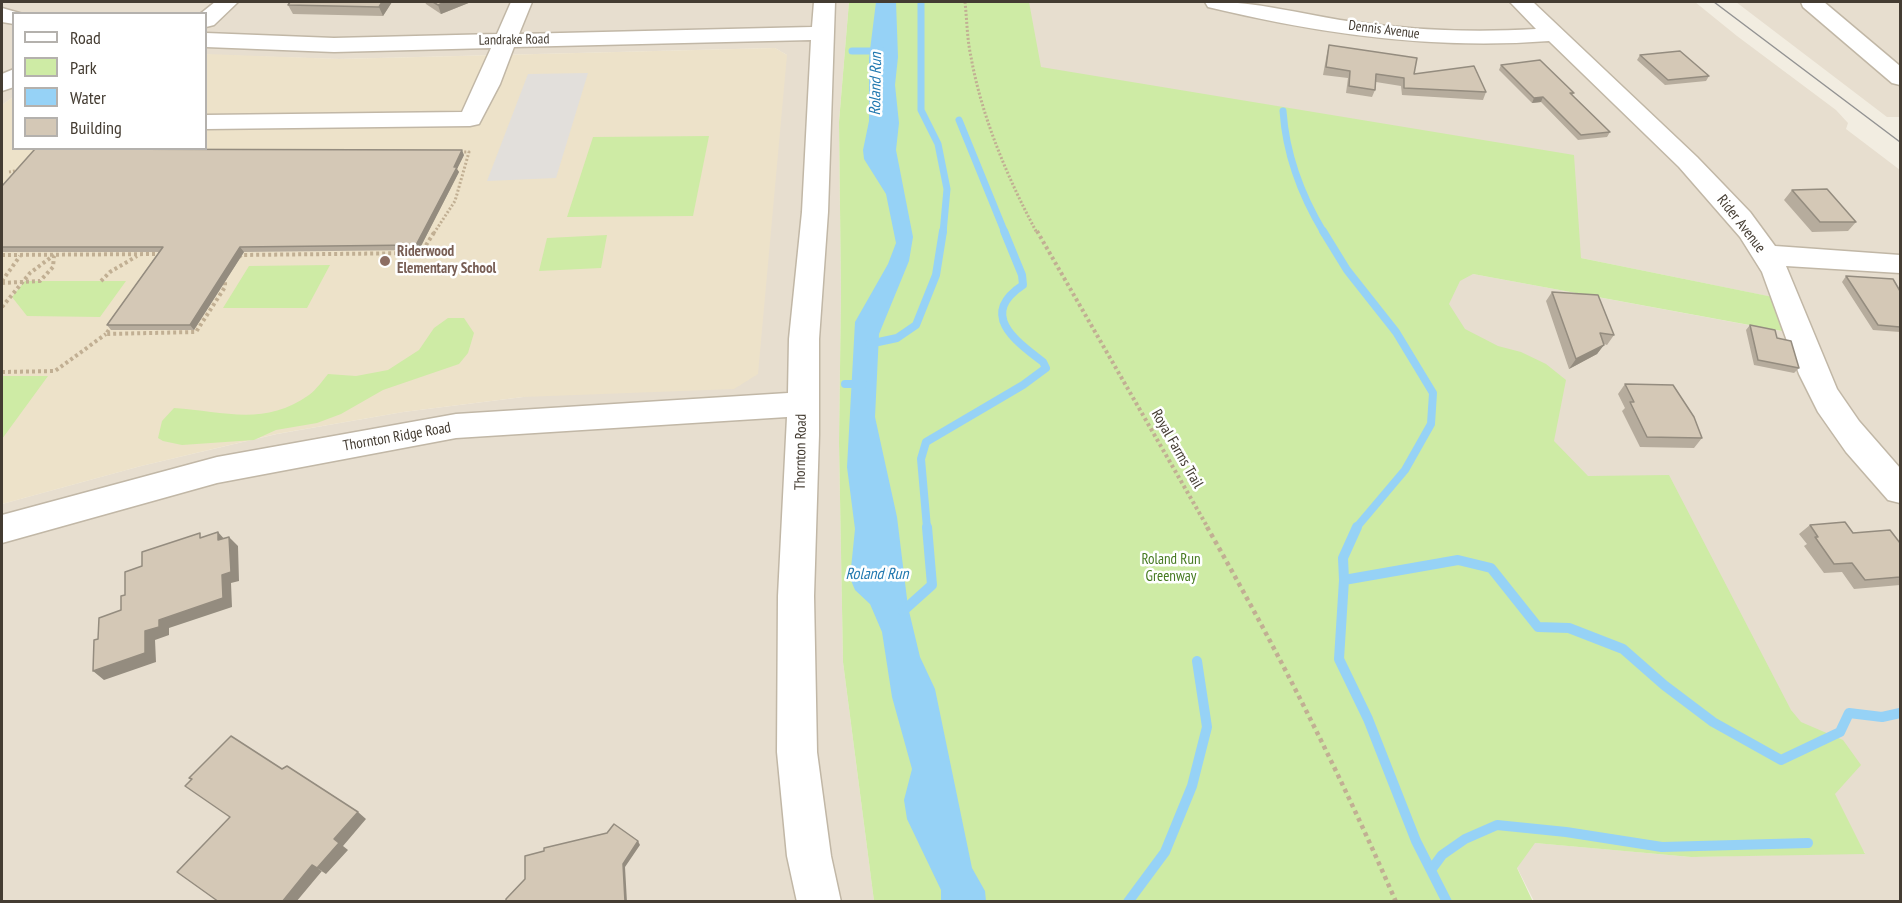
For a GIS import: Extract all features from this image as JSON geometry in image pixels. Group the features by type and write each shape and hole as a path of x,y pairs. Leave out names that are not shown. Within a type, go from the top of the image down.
{"street":[{"path":"207,19 227,2"},
{"path":"207,122 470,119 488,84 521,2"},
{"name":"Thornton Road","path":"819,902 809,856 797,752 796,596 803,435 804,339 815,212 824,2"},
{"name":"Dennis Avenue","path":"1216,2 1331,24 1418,35 1473,38 1554,34"},
{"name":"Rider Avenue","path":"1521,2 1663,137 1741,220 1767,255 1782,284 1821,389 1838,417 1859,444 1900,490"},
{"path":"1811,2 1900,78"},
{"name":"Landrake Road","path":"207,40 334,45 823,33"},
{"path":"1767,255 1900,264"},
{"name":"Thornton Ridge Road","path":"2,529 217,470 456,426 802,404"}],"path":[{"name":"Royal Farms Trail","path":"965,2 970,53 989,126 1031,222 1071,296 1124,379 1280,656 1367,832 1396,902"},
{"path":"235,263 241,255 421,253 455,201 469,152 457,152"},
{"path":"9,172 21,170 27,164"},
{"path":"312,255 318,245"},
{"path":"101,281 110,272 139,254"},
{"path":"2,255 164,254 158,263"},
{"path":"2,282 21,255"},
{"path":"2,307 30,273 54,255"},
{"path":"2,282 40,281 52,267 54,255"},
{"path":"106,334 196,332 225,287 224,280 230,272"},
{"path":"2,372 55,371 106,334 113,324"}],"shaded area":[{"path":"2,2 849,2 839,122 841,293 839,443 843,662 874,901 2,901 2,504 141,466 277,434 403,412 523,397 787,55 775,48 339,59 212,55 207,54 207,12 12,12 12,98 2,105"},
{"path":"1017,2 1695,2 1836,110 1848,123 1846,129 1900,170 1900,901 1534,901 1503,840 1691,857 1865,853 1489,477 1403,261 1781,331 1777,298 1581,258 1046,76 1033,61"},
{"path":"1736,2 1900,2 1900,117 1887,117"},
{"name":"Riderwood Elementary School","path":"775,48 787,55 758,374 734,389 523,397 403,412 276,434 141,466 2,504 2,105 12,98 12,150 207,150 207,54 339,59"},
{"path":"588,73 556,178 487,181 528,74"}],"green space":[{"name":"Roland Run Greenway","path":"849,2 1029,2 1041,67 1574,155 1581,258 1778,298 1782,331 1473,274 1460,281 1449,304 1465,329 1498,346 1521,352 1546,364 1566,380 1554,441 1588,476 1669,475 1791,710 1801,722 1843,740 1861,765 1835,794 1865,854 1691,857 1535,843 1517,868 1533,902 874,901 843,662 839,443 841,293 839,122"},
{"path":"709,136 693,216 567,217 593,137"},
{"path":"607,235 601,268 539,271 547,238"},
{"path":"330,265 307,308 223,308 249,266"},
{"path":"25,281 126,281 100,317 27,316 12,297"},
{"path":"448,318 464,318 474,333 468,353 459,364 383,390 341,414 317,423 276,430 254,440 182,445 158,438 162,421 174,408 243,415 276,411 312,393 328,374 356,376 388,370 419,350 434,328"},
{"path":"2,376 48,376 2,439"}],"water":[{"name":"Roland Run","path":"876,2 896,2 898,57 895,85 899,123 896,150 913,237 909,261 879,334 875,417 897,517 908,607 920,657 935,689 972,868 985,891 986,901 941,901 941,890 907,819 904,800 912,769 892,697 882,632 870,604 855,590 850,578 855,529 847,467 855,322 888,264 896,243 886,194 864,159 863,150 869,121 869,58"}],"building":[{"path":"290,2 382,2 379,7 288,5"},
{"path":"1329,45 1417,58 1414,74 1474,66 1486,92 1404,88 1404,78 1376,74 1375,90 1349,86 1350,71 1326,67"},
{"path":"1680,51 1709,76 1668,80 1640,55"},
{"path":"1540,60 1610,132 1581,135 1543,97 1534,98 1501,65"},
{"path":"34,150 462,150 454,167 457,167 416,245 240,247 190,325 107,325 163,247 2,247 2,186"},
{"path":"1827,189 1856,222 1820,222 1792,190"},
{"path":"1846,276 1893,279 1900,291 1900,327 1878,325"},
{"path":"1552,292 1598,295 1614,335 1600,333 1604,345 1576,359"},
{"path":"1750,325 1775,330 1777,338 1791,341 1799,368 1758,360"},
{"path":"1625,384 1673,385 1694,417 1702,438 1647,437 1630,402 1634,402"},
{"path":"1845,522 1853,533 1890,530 1900,543 1900,577 1865,580 1852,563 1834,564 1815,537 1818,537 1810,525"},
{"path":"218,532 218,540 229,537 231,572 222,575 223,598 159,620 159,627 145,631 145,653 93,671 94,640 98,639 99,618 121,610 121,596 125,595 125,572 142,566 142,552 200,533 200,538"},
{"path":"231,736 282,769 287,766 358,812 334,839 339,843 317,868 312,865 282,902 219,902 177,872 230,817 185,786 192,779 189,778"},
{"path":"614,824 638,841 623,864 625,902 506,902 506,899 525,879 525,856 544,851 544,848 607,833"}],"waterway":[{"path":"921,2 921,110 938,144 947,189 943,233"},
{"path":"852,51 882,51"},
{"path":"1283,111 1287,143 1296,174 1308,204 1324,233"},
{"path":"959,120 1005,233"},
{"path":"869,344 897,338 916,325 936,275 943,231"},
{"path":"927,528 921,459 926,442 1023,385 1046,368 1043,362 1012,336 1002,316 1003,306 1010,296 1023,285 1022,275 1004,231"},
{"path":"1323,231 1347,270 1396,332 1433,393 1431,424 1405,470 1356,528"},
{"path":"845,384 863,384"},
{"path":"903,611 932,585 927,527"},
{"path":"1344,580 1343,558 1357,527"},
{"path":"1344,580 1458,560 1491,568 1538,627 1569,628 1623,649 1664,685 1713,722 1781,760 1840,732 1849,713 1882,717 1900,713"},
{"path":"1344,580 1339,659 1368,719 1416,841 1447,902"},
{"path":"1128,902 1165,852 1192,786 1207,727 1197,661"},
{"path":"1431,870 1442,855 1465,839 1497,825 1566,832 1662,847 1808,843"}],"tram line":[{"path":"1714,2 1900,142"}],"place":[{"name":"Riderwood Elementary School","path":"385,261"}]}
